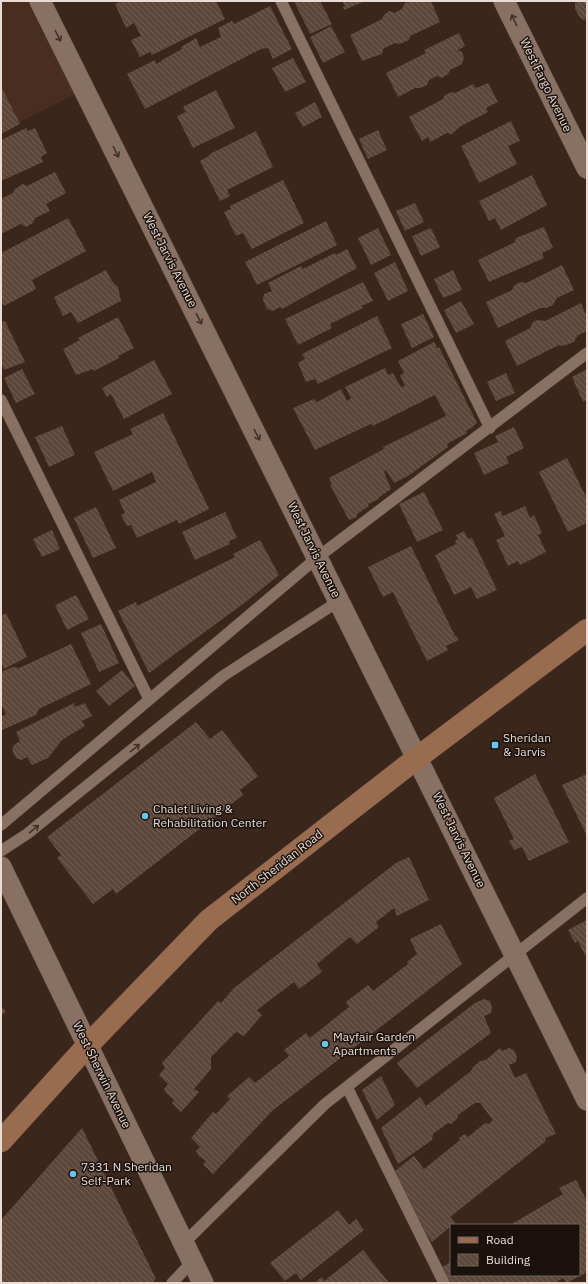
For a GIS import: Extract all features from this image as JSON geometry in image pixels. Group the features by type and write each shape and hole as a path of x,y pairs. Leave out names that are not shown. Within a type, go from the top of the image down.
{"main road":[{"name":"North Sheridan Road","path":"1,1140 88,1045 209,920 417,758 587,630"}],"street":[{"name":"West Jarvis Avenue","path":"40,1 587,1100"},
{"name":"West Fargo Avenue","path":"504,1 587,168"},
{"name":"West Sherwin Avenue","path":"1,867 203,1283"}],"lane":[{"path":"281,1 490,428"},
{"path":"1,825 318,557 587,353"},
{"path":"1,400 149,699"},
{"path":"1,851 28,834 223,676 339,601"},
{"path":"172,1283 188,1253 325,1104 587,898"},
{"path":"347,1087 444,1283"}],"shaded area":[{"path":"1,1 36,1 81,91 1,131"}],"building":[{"path":"121,1 216,1 225,19 152,55 150,52 140,57 131,40 141,36 134,23 126,28 115,4"},
{"path":"294,1 320,1 332,24 310,34"},
{"path":"342,1 365,1 344,10 343,7 345,6"},
{"path":"409,1 431,1 440,22 410,36 409,40 400,44 395,43 383,49 382,54 362,61 350,35 382,19 389,11 395,13 403,8 404,4"},
{"path":"575,1 587,1 587,24 585,19 583,20 579,16 575,9"},
{"path":"270,6 292,49 273,59 268,48 261,49 145,109 127,74 155,60 156,64 162,61 182,49 181,47 196,38 200,47 221,37 218,28 232,21 234,24"},
{"path":"331,26 345,52 323,63 310,37"},
{"path":"459,33 465,46 457,51 461,51 464,57 462,64 450,70 448,74 442,78 437,76 429,80 427,85 420,88 415,88 398,97 386,73 426,53 424,50"},
{"path":"293,58 306,82 285,92 272,68"},
{"path":"488,83 498,102 486,108 488,112 461,126 452,134 447,133 430,142 428,137 422,141 409,117 443,99 444,96 451,92 455,93 473,84 476,88"},
{"path":"1,86 20,124 1,134"},
{"path":"216,90 235,128 193,148 177,116 186,112 183,107"},
{"path":"315,102 322,117 303,127 295,113"},
{"path":"511,121 520,141 508,146 517,164 479,183 461,146"},
{"path":"26,128 28,131 35,128 47,153 41,157 43,162 1,181 1,140"},
{"path":"378,130 387,150 368,159 359,139"},
{"path":"256,131 273,167 227,190 230,196 220,201 200,161 210,154"},
{"path":"55,172 66,193 46,204 50,211 35,218 33,223 26,227 21,224 1,234 1,199 13,193 15,189 23,184 27,186"},
{"path":"532,175 547,205 501,230 495,218 489,221 479,201"},
{"path":"283,180 304,223 252,249 243,233 236,236 224,212 231,209 230,206"},
{"path":"415,203 424,222 405,231 396,211"},
{"path":"68,218 86,251 32,280 36,289 4,306 1,300 1,253"},
{"path":"326,221 337,245 257,285 245,262"},
{"path":"544,227 553,248 542,253 544,258 489,282 478,260 515,242 516,238"},
{"path":"378,228 391,255 371,265 358,238"},
{"path":"431,228 440,247 421,256 412,236"},
{"path":"347,249 357,268 282,309 280,307 273,311 267,309 263,300 264,294 272,291 268,283 301,266 303,269 335,253 336,255"},
{"path":"395,262 408,291 388,301 374,273"},
{"path":"562,265 574,290 557,298 553,305 546,308 540,308 498,328 486,302 512,290 514,286 520,282 526,283"},
{"path":"106,270 112,281 118,287 121,301 78,323 71,312 63,316 54,297"},
{"path":"453,270 462,290 443,298 434,279"},
{"path":"363,282 373,301 361,306 363,308 330,324 332,328 298,345 285,319"},
{"path":"461,301 474,324 456,333 444,310"},
{"path":"581,303 587,317 587,331 577,336 574,342 563,346 559,345 517,366 505,341 530,328 533,322 538,320 545,321"},
{"path":"423,314 434,337 412,348 401,324"},
{"path":"377,316 392,348 318,384 315,379 306,382 298,363 305,359 302,354"},
{"path":"118,317 134,348 94,371 93,369 76,375 63,349 80,340 78,338"},
{"path":"5,321 25,362 4,370 1,363 1,322"},
{"path":"434,342 437,348 439,347 477,423 466,431 467,433 447,444 448,447 408,476 394,483 386,470 384,472 391,489 378,498 379,499 368,504 369,506 357,514 357,517 349,520 330,485 332,484 329,478 384,449 383,447 446,416 435,395 373,426 371,424 315,450 293,408 314,399 317,402 341,389 347,401 351,398 345,387 385,368 388,375 393,373 401,387 405,386 400,375 404,373 398,361"},
{"path":"154,360 172,394 124,419 111,394 107,397 102,388"},
{"path":"22,369 35,394 16,403 4,378"},
{"path":"587,369 587,400 583,402 572,377"},
{"path":"506,373 515,393 496,401 487,382"},
{"path":"163,413 209,509 179,524 177,520 137,538 131,525 127,526 121,515 125,513 119,500 156,482 152,472 113,491 94,452 133,434 130,429"},
{"path":"62,426 75,455 49,467 35,437"},
{"path":"514,427 524,448 506,457 509,463 484,475 474,453 498,442 495,436"},
{"path":"567,458 587,499 587,523 568,532 539,472"},
{"path":"424,492 443,530 417,542 399,504"},
{"path":"525,506 530,518 534,515 542,533 538,535 546,552 520,565 518,561 508,566 496,540 505,536 494,514 500,511 503,516"},
{"path":"96,507 116,548 93,558 74,518"},
{"path":"225,512 237,538 229,541 230,544 195,560 182,532"},
{"path":"52,530 60,549 42,557 33,539"},
{"path":"464,531 468,539 472,538 497,590 477,599 471,587 454,595 435,555 456,544 455,541 458,539 456,535"},
{"path":"260,540 279,575 243,604 149,673 118,611 136,602 137,606 235,557 233,554"},
{"path":"411,546 455,636 459,640 446,646 448,650 427,661 393,592 383,597 368,567"},
{"path":"76,595 89,619 67,630 55,605"},
{"path":"6,613 27,657 4,669 1,663 1,616"},
{"path":"101,624 119,663 99,672 81,633"},
{"path":"71,644 91,684 39,709 36,715 2,730 1,717 6,714 1,704 1,672 13,667 19,668"},
{"path":"122,670 135,686 109,706 96,691"},
{"path":"74,703 75,707 85,703 92,716 82,721 85,726 62,740 48,758 32,765 27,757 21,760 16,758 12,749 15,744 20,741 16,732"},
{"name":"Chalet Living & Rehabilitation Center","path":"196,722 210,739 222,730 258,776 240,790 243,795 116,894 113,889 93,904 57,858 61,855 47,837"},
{"path":"535,774 569,842 529,861 522,847 514,850 509,841 514,839 494,798"},
{"path":"587,774 587,836 562,785"},
{"path":"409,857 429,900 397,916 394,908 376,922 379,927 357,944 350,937 317,964 322,972 299,989 294,982 257,1010 262,1015 244,1036 236,1032 211,1057 211,1069 194,1089 199,1092 181,1112 172,1103 174,1100 166,1093 164,1089 168,1084 159,1075 165,1068 162,1063 218,1001 221,1003 234,988 396,863"},
{"path":"587,920 587,959 578,941 575,943 568,930"},
{"name":"Mayfair Garden Apartments","path":"441,924 462,964 272,1111 213,1174 203,1164 206,1161 199,1156 196,1151 200,1147 191,1138 213,1112 216,1114 230,1099 227,1096 249,1077 255,1083 289,1056 284,1050 306,1033 310,1038 349,1007 346,1002 368,985 373,991 408,964 407,962 417,954 410,939"},
{"path":"484,999 490,1001 492,1008 491,1013 484,1016 491,1033 417,1088 397,1063 475,1003"},
{"path":"1,1007 6,1011 1,1016"},
{"path":"500,1048 502,1051 509,1048 514,1050 517,1057 516,1062 509,1065 515,1078 526,1073 556,1134 545,1138 546,1141 450,1217 455,1223 450,1224 450,1227 432,1242 395,1171 414,1156 424,1169 460,1140 459,1138 465,1134 468,1137 485,1123 489,1124 493,1120 480,1103 475,1103 458,1115 457,1119 451,1124 448,1123 433,1134 432,1140 398,1164 381,1128 420,1097 426,1106 471,1071 480,1061 486,1060"},
{"path":"381,1076 395,1105 377,1120 362,1090"},
{"name":"7331 N Sheridan Self-Park","path":"82,1128 156,1279 152,1283 1,1283 1,1220"},
{"path":"576,1180 587,1201 587,1272 580,1276 580,1224 512,1224 563,1194 559,1188"},
{"path":"338,1210 349,1225 356,1219 364,1230 301,1280 296,1273 285,1281 270,1263"},
{"path":"363,1250 389,1283 314,1283 322,1277 324,1281"},
{"path":"450,1263 450,1276 580,1276 567,1283 563,1278 555,1283 450,1283 442,1267"}],"place":[{"name":"Sheridan & Jarvis","path":"495,745"},
{"name":"Chalet Living & Rehabilitation Center","path":"145,816"},
{"name":"Mayfair Garden Apartments","path":"325,1044"},
{"name":"7331 N Sheridan Self-Park","path":"73,1174"}]}
